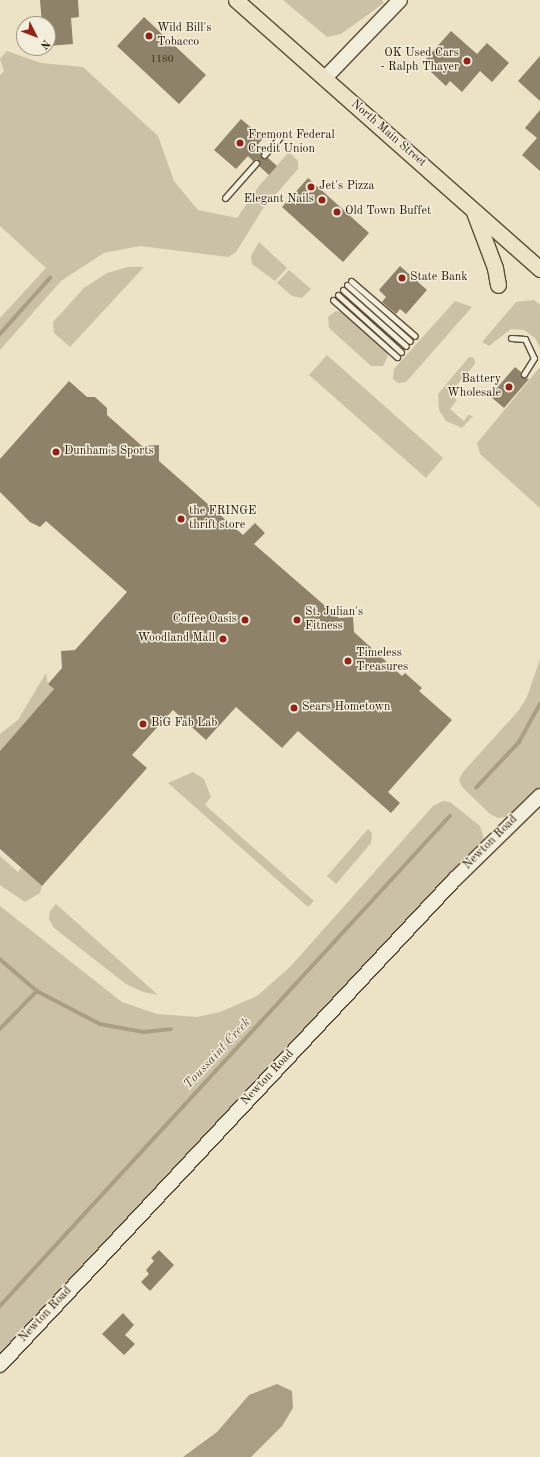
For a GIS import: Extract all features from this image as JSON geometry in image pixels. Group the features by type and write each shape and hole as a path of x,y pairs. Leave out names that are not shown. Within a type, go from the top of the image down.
{"main road":[{"name":"North Main Street","path":"236,0 540,268"},
{"path":"473,209 495,268 498,285"}],"street":[{"path":"325,78 400,0"},
{"name":"Newton Road","path":"0,1365 455,879 540,796"}],"lane":[{"path":"264,155 283,134"},
{"path":"225,198 256,163"},
{"path":"410,341 349,283 415,336"},
{"path":"343,290 406,346"},
{"path":"338,295 401,352"},
{"path":"333,300 397,357"},
{"path":"511,338 525,339 534,358 524,374"}],"shaded area":[{"path":"283,0 382,0 384,3 341,34 327,37"},
{"path":"7,51 16,54 16,56 21,56 41,63 83,67 158,136 174,181 198,210 237,218 259,186 289,152 298,161 298,169 262,210 236,252 228,257 140,246 104,253 61,281 0,350 0,318 46,268 0,226 0,75 4,71 0,59"},
{"path":"259,242 287,268 275,281 252,264 251,256"},
{"path":"128,267 144,267 70,347 54,333 53,322 84,288 107,273"},
{"path":"289,270 311,289 302,298 292,296 277,283"},
{"path":"534,300 540,305 540,348 535,338 524,330 511,329 489,346 482,342 516,302"},
{"path":"455,301 472,307 406,382 398,383 393,379 394,369"},
{"path":"336,311 341,312 385,351 388,356 383,366 371,366 329,328 328,317"},
{"path":"327,355 443,458 426,478 309,375"},
{"path":"469,357 474,358 475,364 449,394 457,400 450,409 464,421 468,415 473,416 462,428 446,421 439,410 438,394"},
{"path":"540,367 540,508 480,454 477,443"},
{"path":"540,659 540,786 507,817 498,818 490,814 462,787 459,780 463,772 519,710 527,697"},
{"path":"46,673 48,684 54,689 0,751 0,734 18,720"},
{"path":"193,772 204,779 211,797 205,805 314,901 308,907 168,783"},
{"path":"443,801 450,802 480,826 484,839 0,1360 0,906 122,1002 157,1014 197,1017 220,1012 257,996 291,966 433,806"},
{"path":"368,829 372,833 371,843 336,884 327,876"},
{"path":"0,856 18,872 21,868 42,886 40,893 25,902 0,885"},
{"path":"56,904 158,995 143,992 126,984 54,928 49,919 50,911"},
{"path":"277,1384 292,1391 293,1408 282,1426 251,1457 183,1457 217,1432 249,1395"}],"building":[{"path":"40,0 78,0 79,17 71,18 73,44 56,45 56,16 41,16"},
{"path":"144,17 206,75 179,104 117,46"},
{"name":"OK Used Cars - Ralph Thayer","path":"451,31 477,54 487,43 509,63 492,82 480,71 462,92 450,81 446,86 431,72 435,68 426,59"},
{"path":"540,56 540,101 518,81"},
{"path":"540,110 540,171 522,155 537,138 525,128"},
{"name":"Fremont Federal Credit Union","path":"241,119 263,138 256,147 261,152 262,158 267,157 277,166 269,175 259,166 257,159 253,161 248,156 236,169 214,150"},
{"path":"308,178 369,233 343,262 282,207"},
{"name":"State Bank","path":"400,266 427,290 406,314 400,309 396,314 382,302 386,297 379,290"},
{"name":"Battery Wholesale","path":"515,367 521,372 522,377 529,379 504,408 490,396"},
{"name":"Woodland Mall","path":"69,381 87,397 95,397 107,408 107,415 142,446 159,445 159,461 243,535 255,523 265,533 254,544 339,618 353,617 354,632 402,676 405,673 422,688 419,691 452,720 388,792 400,803 391,813 298,731 282,748 236,707 206,740 173,710 132,755 147,768 42,886 0,849 0,751 54,689 48,684 62,668 61,651 75,650 127,592 46,521 40,527 30,522 0,492 0,459"},
{"path":"159,1250 174,1265 150,1291 141,1282 149,1274 146,1270 154,1261 151,1258"},
{"path":"123,1313 134,1325 125,1335 135,1344 124,1355 102,1334"}],"waterway":[{"path":"0,334 50,278"},
{"name":"Toussaint Creek","path":"476,788 519,742 540,704"},
{"name":"Toussaint Creek","path":"0,1306 450,816"},
{"path":"0,959 37,991 100,1024 144,1032 171,1029"},
{"path":"0,1029 37,991"}],"place":[{"name":"Wild Bill's Tobacco","path":"149,36"},
{"name":"OK Used Cars - Ralph Thayer","path":"467,61"},
{"name":"Fremont Federal Credit Union","path":"240,143"},
{"name":"Jet's Pizza","path":"311,187"},
{"name":"Elegant Nails","path":"322,200"},
{"name":"Old Town Buffet","path":"337,212"},
{"name":"State Bank","path":"402,278"},
{"name":"Battery Wholesale","path":"509,387"},
{"name":"Dunham's Sports","path":"56,452"},
{"name":"the FRINGE thrift store","path":"181,519"},
{"name":"Coffee Oasis","path":"245,620"},
{"name":"St. Julian's Fitness","path":"297,620"},
{"name":"Woodland Mall","path":"223,639"},
{"name":"Timeless Treasures","path":"348,661"},
{"name":"Sears Hometown","path":"294,708"},
{"name":"BiG Fab Lab","path":"143,724"}]}
